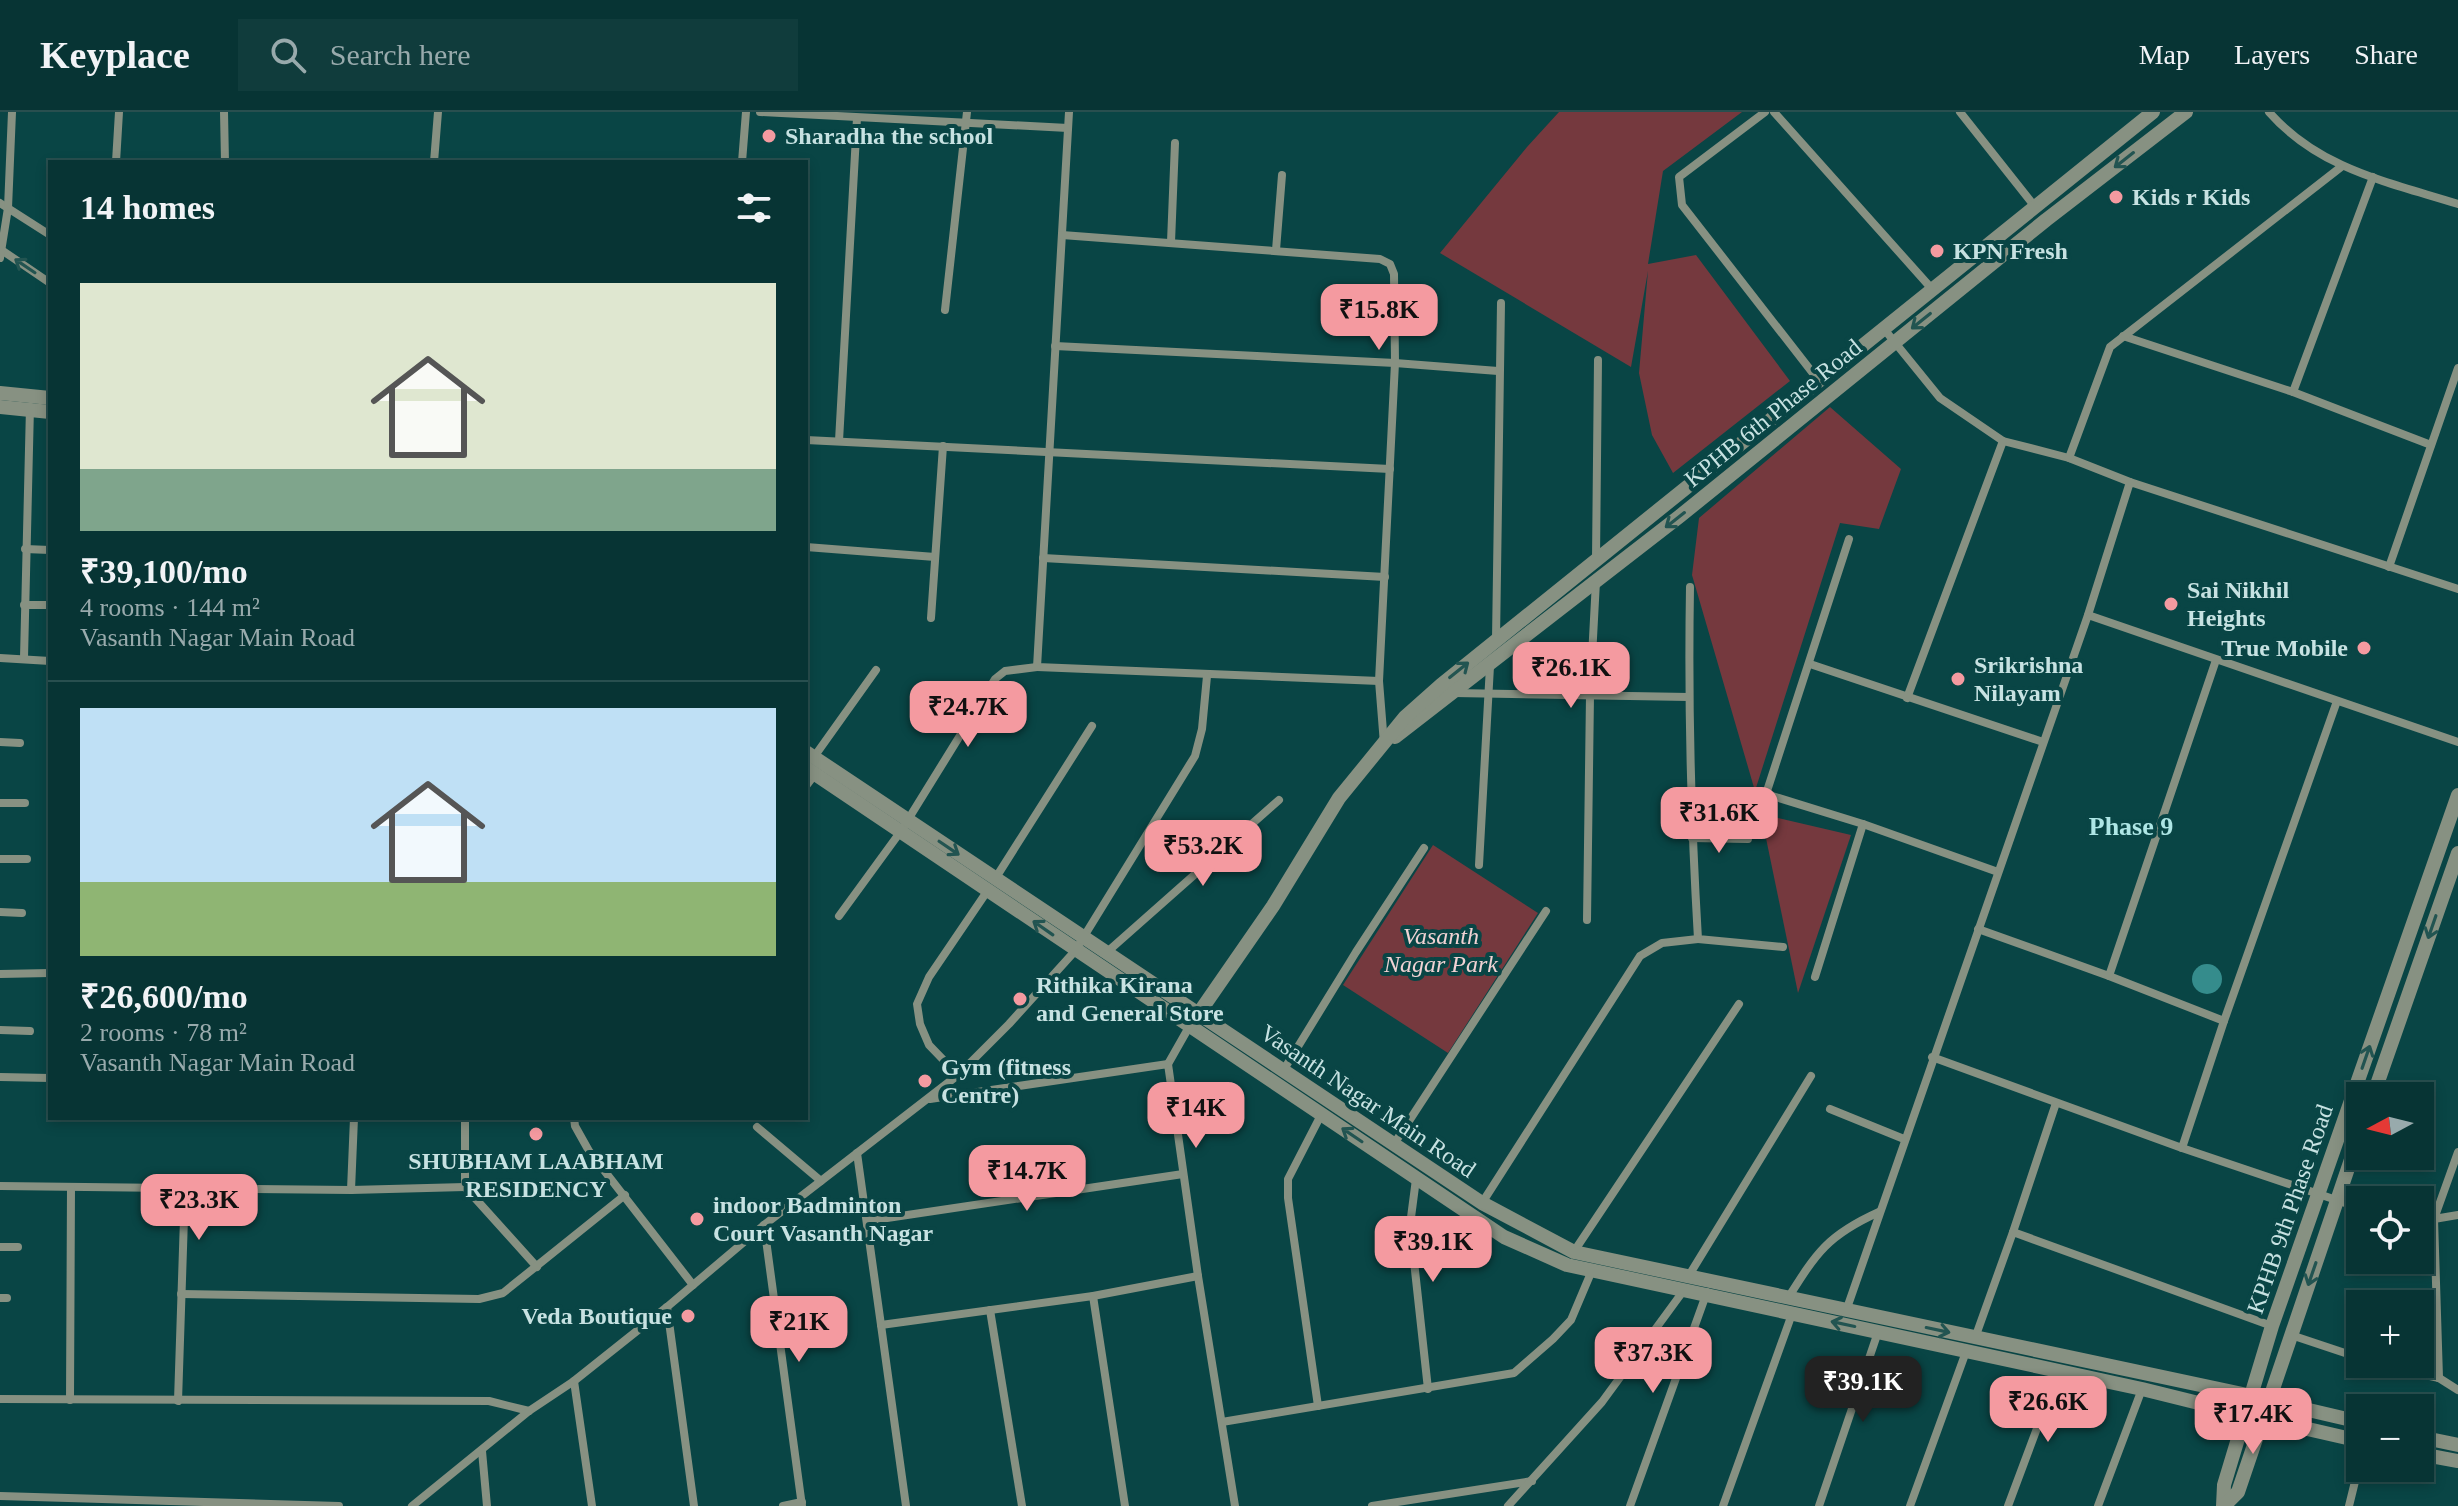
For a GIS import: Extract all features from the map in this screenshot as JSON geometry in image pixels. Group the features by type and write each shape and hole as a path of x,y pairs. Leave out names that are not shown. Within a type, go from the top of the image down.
{"street":[{"path":"0,258 12,112"},
{"path":"116,160 119,112"},
{"path":"224,112 225,160"},
{"path":"434,160 438,112"},
{"path":"742,160 746,112"},
{"path":"760,112 1068,128"},
{"path":"945,310 967,112"},
{"path":"1037,667 1069,112"},
{"path":"1765,112 1679,177 1682,205 1819,381"},
{"path":"1774,112 1932,289"},
{"path":"1960,112 2046,220"},
{"name":"KPHB 6th Phase Road","path":"1193,1021 1273,906 1339,798 1405,717 1596,559 2153,112"},
{"name":"KPHB 6th Phase Road","path":"1384,745 1596,583 2046,220 2186,112"},
{"path":"2269,112 2289,134 2341,167 2458,204"},
{"path":"839,441 857,118"},
{"path":"1171,242 1175,143"},
{"path":"2069,458 2110,347 2341,167"},
{"path":"1276,250 1282,175"},
{"path":"2293,392 2373,177"},
{"path":"4,206 48,234"},
{"path":"1062,235 1380,259 1390,264 1394,274 1395,363 1379,681 1384,745"},
{"path":"0,249 48,282"},
{"path":"1496,641 1501,303"},
{"path":"1884,329 1940,398 2003,441 2069,458 2130,482 2458,589"},
{"path":"2123,336 2293,392 2431,445"},
{"path":"1055,346 1498,371"},
{"path":"1587,920 1598,360"},
{"path":"2389,567 2458,368"},
{"path":"0,393 48,411"},
{"path":"0,407 48,398"},
{"path":"24,658 30,403"},
{"path":"808,440 1390,469"},
{"path":"1907,698 2003,441"},
{"path":"931,618 943,446"},
{"path":"1845,1311 2088,615 2130,482"},
{"path":"1849,539 1766,794 1863,824 1998,872"},
{"path":"808,547 935,557"},
{"path":"25,549 48,550"},
{"path":"1043,558 1385,577"},
{"path":"1690,587 1692,838 1698,939"},
{"path":"24,605 48,605"},
{"path":"2088,615 2458,742"},
{"path":"0,658 48,661"},
{"path":"2109,976 2216,660"},
{"path":"1479,865 1490,664"},
{"path":"1810,664 2043,742"},
{"path":"839,916 904,826 995,679 1005,671 1037,667 1379,681"},
{"path":"809,767 876,670"},
{"path":"412,1506 529,1411 574,1381 667,1307 764,1225 958,1075 1009,1024 1085,937 1195,756 1202,729 1207,676"},
{"path":"1453,693 1689,697"},
{"path":"2182,1148 2337,701"},
{"path":"958,1075 929,1045 920,1024 917,1004 929,977 1092,726"},
{"path":"0,742 20,743"},
{"name":"Vasanth Nagar Main Road","path":"809,767 991,884 1085,937 1193,1021"},
{"name":"KPHB 9th Phase Road","path":"2223,1506 2224,1485 2272,1326 2458,795"},
{"path":"1094,964 1279,800"},
{"path":"0,803 25,803"},
{"path":"1815,977 1863,824"},
{"path":"1692,838 1748,839"},
{"path":"1280,1076 1424,848"},
{"path":"2378,1082 2458,853"},
{"path":"0,859 27,859"},
{"name":"Vasanth Nagar Main Road","path":"991,884 1094,964 1394,1144 1571,1258"},
{"path":"1394,1144 1546,911"},
{"path":"0,912 22,913"},
{"path":"1978,929 2224,1021"},
{"path":"1482,1203 1640,956 1662,943 1698,939 1783,947"},
{"path":"0,974 48,973"},
{"path":"1571,1258 1739,1004"},
{"path":"1193,1021 1168,1064 1235,1506"},
{"path":"0,1030 30,1031"},
{"path":"1932,1057 2182,1148 2346,1203"},
{"path":"927,1100 1168,1064"},
{"name":"Vasanth Nagar Main Road","path":"1280,1076 1321,1115 1504,1237 1571,1258 1709,1288 1788,1299 2252,1396"},
{"path":"1508,1506 1602,1402 1686,1283 1811,1076"},
{"path":"0,1077 48,1078"},
{"path":"1910,1506 1965,1351 1975,1338 2056,1103"},
{"path":"1830,1109 1904,1139"},
{"path":"1318,1406 1288,1179 1321,1115"},
{"path":"351,1190 354,1120"},
{"path":"465,1120 465,1187 537,1267"},
{"path":"574,1120 589,1151 693,1285"},
{"path":"757,1127 821,1181"},
{"path":"2439,1378 2434,1219 2458,1152"},
{"path":"857,1153 906,1506"},
{"name":"KPHB 9th Phase Road","path":"2223,1506 2238,1492 2347,1170"},
{"path":"867,1221 1183,1174"},
{"path":"1416,1179 1410,1225 1428,1389"},
{"path":"0,1186 351,1190 465,1187"},
{"path":"70,1400 71,1187"},
{"path":"178,1401 185,1188"},
{"path":"181,1294 479,1299 503,1293 625,1195"},
{"path":"1788,1299 1815,1255 1850,1225 1879,1212"},
{"path":"2434,1219 2458,1215"},
{"path":"764,1225 802,1504 783,1506"},
{"path":"2013,1232 2272,1326"},
{"path":"0,1247 18,1247"},
{"path":"1222,1422 1514,1373 1571,1320 1594,1263"},
{"path":"881,1325 1093,1296 1198,1276"},
{"path":"1630,1506 1709,1288"},
{"name":"Vasanth Nagar Main Road","path":"1709,1288 1792,1314 2142,1389 2247,1415"},
{"path":"1093,1296 1125,1506"},
{"path":"667,1307 694,1506"},
{"path":"990,1310 1022,1506"},
{"path":"1723,1506 1792,1314"},
{"path":"1819,1506 1878,1332"},
{"path":"2291,1335 2346,1353"},
{"path":"2008,1506 2058,1372"},
{"path":"2434,1377 2458,1390"},
{"path":"574,1381 592,1506"},
{"path":"2098,1506 2142,1389"},
{"path":"0,1399 489,1401 529,1411"},
{"path":"2270,1401 2346,1419"},
{"path":"2264,1419 2346,1438"},
{"path":"2434,1440 2458,1445"},
{"path":"482,1451 487,1506"},
{"path":"2434,1457 2458,1461"},
{"path":"2230,1467 2245,1472"},
{"path":"1372,1506 1435,1501 1532,1481"},
{"path":"2349,1506 2355,1482"},
{"path":"0,1496 339,1506"}],"green space":[{"path":"1559,112 1742,112 1663,171 1648,264 1696,255 1790,381 1673,473 1652,435 1639,373 1648,271 1631,367 1440,253"},
{"path":"1830,407 1901,469 1879,529 1840,523 1755,791 1692,575 1699,518"},
{"path":"1761,814 1851,835 1798,993"},
{"name":"Vasanth Nagar Park","path":"1433,845 1538,913 1448,1053 1343,985"}],"water":[{"path":"2207,964 2218,968 2222,979 2218,990 2207,994 2196,990 2192,979 2196,968"}],"place":[{"name":"Sharadha the school","path":"769,136"},
{"name":"Kids r Kids","path":"2116,197"},
{"name":"KPN Fresh","path":"1937,251"},
{"name":"Sai Nikhil Heights","path":"2171,604"},
{"name":"True Mobile","path":"2364,648"},
{"name":"Srikrishna Nilayam","path":"1958,679"},
{"name":"Rithika Kirana and General Store","path":"1020,999"},
{"name":"Gym (fitness Centre)","path":"925,1081"},
{"name":"SHUBHAM LAABHAM RESIDENCY","path":"536,1134"},
{"name":"indoor Badminton Court Vasanth Nagar","path":"697,1219"},
{"name":"Veda Boutique","path":"688,1316"}],"district":[{"name":"Phase 9","path":"2131,826"}]}
